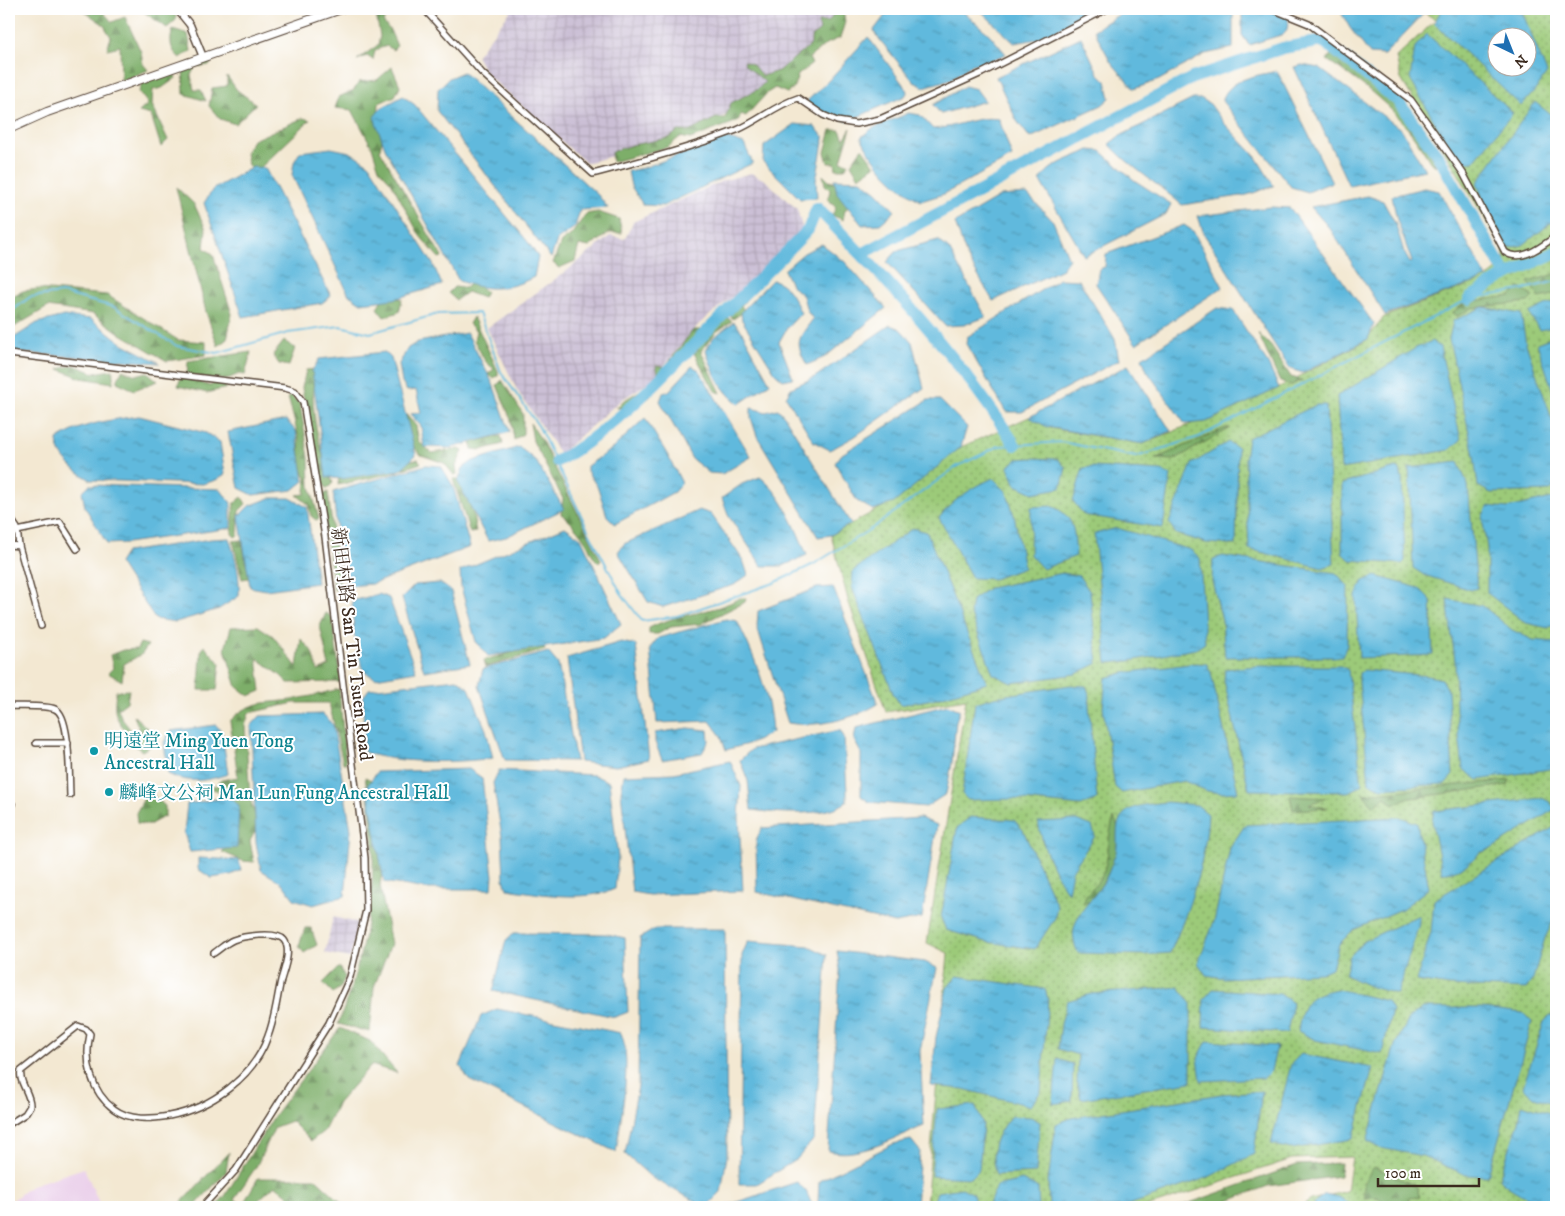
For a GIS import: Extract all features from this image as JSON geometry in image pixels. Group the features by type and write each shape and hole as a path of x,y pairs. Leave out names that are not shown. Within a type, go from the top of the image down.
{"main road":[{"path":"9,129 47,112 340,9"}],"street":[{"path":"177,9 190,25 203,57"},
{"path":"424,9 482,73 593,174 651,159 735,130 771,109 798,98 837,121 856,124 880,119 982,73 1072,29 1107,9"},
{"path":"1272,9 1303,20 1411,100 1463,173 1505,252 1509,255 1521,256 1556,236"},
{"name":"新田村路 San Tin Tsuen Road","path":"9,354 285,388 295,391 303,402 325,537 350,733 365,858 366,910 350,977 329,1024 236,1170 202,1207"},
{"path":"9,516 17,531 19,546 41,626"},
{"path":"17,531 60,522 77,549"},
{"path":"9,545 19,546"},
{"path":"9,706 56,709 60,713 68,743 70,795"},
{"path":"36,743 68,743"},
{"path":"9,1124 25,1114 30,1106 29,1094 20,1076 23,1069 78,1026 86,1029 90,1034 88,1056 94,1084 104,1100 117,1112 141,1118 176,1114 209,1102 224,1092 250,1067 268,1036 285,966 287,945 284,939 271,934 234,940 214,953"},
{"path":"9,947 11,935"}],"shaded area":[{"path":"512,9 847,9 800,62 750,101 688,136 586,163 486,74 476,56"},
{"path":"751,173 765,180 797,209 803,230 747,285 699,324 651,381 621,400 560,454 517,390 487,328 568,270 610,236 625,239 633,222 722,181"},
{"path":"333,917 358,923 350,958 325,953"},
{"path":"84,1168 101,1207 9,1207 9,1203 32,1185"}],"green space":[{"path":"81,9 104,9 104,13 112,22 125,17 141,52 143,64 148,70 121,81 120,46 107,49 111,37 103,24"},
{"path":"140,9 165,9 176,16 176,20 167,28"},
{"path":"375,9 385,18 383,22 390,30 397,46 393,50 387,46 375,50 373,60 367,56 357,60 378,45 380,36"},
{"path":"838,9 843,9 845,22 840,38 826,44 809,58 812,64 798,75 794,88 787,93 775,88 767,93 746,116 741,114 738,121 690,139 680,137 668,147 612,162 611,152 632,145 669,138 678,131 690,131 716,118 725,118 731,103 758,89 765,82 745,65 744,61 752,64 762,76 778,71 811,45 811,38 820,30 818,22 828,22"},
{"path":"1429,9 1556,9 1556,1207 1304,1207 1311,1200 1347,1191 1352,1157 1292,1159 1147,1207 926,1207 948,953 927,943 966,699 886,712 848,600 831,535 882,507 961,447 1029,417 1050,428 1143,444 1276,389 1365,341 1384,317 1487,278 1505,263 1503,248 1401,79 1396,57 1436,20 1425,13"},
{"path":"173,29 188,34 191,51 180,58 174,52 171,45"},
{"path":"1331,54 1345,66 1384,86 1396,104 1417,121 1420,137 1436,166 1430,162 1409,130 1385,104 1327,60"},
{"path":"190,62 211,62 210,65 195,67 191,75 194,90 201,90 206,101 184,94 183,66"},
{"path":"392,67 400,86 395,96 379,103 378,120 384,127 380,150 442,257 439,258 420,236 391,182 379,169 372,147 352,110 335,108 339,97 354,90 359,82 377,80"},
{"path":"172,69 176,78 162,88 153,90 152,105 168,140 161,147 151,115 139,112 148,104 139,92 143,79"},
{"path":"227,76 237,90 256,104 235,124 220,119 209,106 212,88 227,86"},
{"path":"303,118 310,120 257,171 248,166 246,152 253,140"},
{"path":"851,128 841,161 848,163 845,169 836,169 835,163 828,163 825,152 831,130 840,130 844,139"},
{"path":"862,148 875,166 859,177 851,164"},
{"path":"823,175 829,181 848,186 852,204 845,210 843,220 832,215 836,208 828,199 830,190 825,185"},
{"path":"176,187 194,204 206,229 204,248 213,254 232,314 227,339 218,346 206,312"},
{"path":"598,212 619,219 622,233 609,233 589,247 579,245 575,261 559,268 553,263 561,242 571,235 586,214"},
{"path":"1556,274 1556,294 1540,298 1528,282"},
{"path":"473,281 486,292 483,298 467,292 456,300 448,293 454,287 465,288"},
{"path":"1520,287 1533,297 1528,302 1472,308 1458,316 1452,313 1466,302 1511,296"},
{"path":"38,289 107,295 178,340 206,342 206,355 167,361 121,334 93,314 48,307 9,330 9,298 23,291"},
{"path":"743,292 750,295 741,306 745,311 733,319 725,309"},
{"path":"384,296 402,299 399,312 384,317 377,308"},
{"path":"721,314 732,321 716,332 701,351 721,393 715,391 694,353 698,350 697,346 705,338"},
{"path":"473,317 498,371 498,376 493,378 488,374 494,369 485,361 474,340 476,331 469,324"},
{"path":"693,330 700,330 669,367 662,381 654,379 658,373 656,365 665,367"},
{"path":"1258,333 1271,346 1291,377 1302,380 1290,386 1279,380"},
{"path":"284,341 295,348 289,366 279,364 273,355"},
{"path":"251,352 245,375 239,374 225,380 187,375 188,361"},
{"path":"74,365 94,373 113,370 113,383 81,378 59,369"},
{"path":"315,369 313,399 316,427 333,483 327,489 317,475 302,388 306,370"},
{"path":"122,370 136,375 147,372 158,381 134,390 117,382"},
{"path":"181,376 210,386 217,381 227,388 207,393 178,386"},
{"path":"502,380 523,414 523,434 514,440 511,420 497,385"},
{"path":"648,386 651,396 630,412 623,407 617,408 623,401"},
{"path":"292,396 300,404 309,458 310,486 319,519 316,520 311,516 308,504 297,495 305,494 306,477 300,467 299,439 288,397"},
{"path":"403,411 416,426 419,442 432,453 459,449 463,451 456,466 457,474 454,475 444,463 421,455 406,438"},
{"path":"530,423 542,441 601,560 599,563 581,535 561,514 563,499 533,441"},
{"path":"1225,428 1230,428 1174,460 1155,459"},
{"path":"501,436 503,444 481,450 472,449 471,441"},
{"path":"418,459 421,463 389,474 338,485 339,474"},
{"path":"453,479 463,479 471,502 476,532 470,533"},
{"path":"328,492 340,589 334,590 321,496"},
{"path":"242,497 246,504 239,511 238,535 235,537 232,534 234,504"},
{"path":"242,540 249,578 242,579 233,541"},
{"path":"740,598 746,598 745,602 701,624 671,627 658,634 649,634 649,628 660,623 718,607"},
{"path":"326,613 332,617 341,682 288,683 257,658 261,691 249,696 237,687 225,649 231,627 258,626 273,636 297,667 301,639 311,650 318,671 329,666 320,626"},
{"path":"140,643 148,645 142,654 124,664 122,681 108,673 113,668 110,655 123,650 137,649"},
{"path":"543,644 545,650 486,667 484,660"},
{"path":"204,646 220,663 217,690 199,690 201,652"},
{"path":"339,689 346,763 343,763 329,703 294,703 249,713 245,726 250,798 258,826 250,841 254,862 243,861 222,852 232,842 227,794 213,789 196,789 199,786 216,786 221,780 238,777 230,721 238,713 255,705 291,700"},
{"path":"129,690 127,702 118,709 122,719 134,734 141,733 134,716 153,733 154,744 142,751 132,743 132,737 116,716 116,691"},
{"path":"365,777 379,784 387,840 380,885 391,944 374,987 370,1032 338,1024 360,957 372,888 373,841"},
{"path":"1510,780 1508,785 1404,799 1394,805 1385,797 1374,806 1363,794"},
{"path":"148,791 165,806 165,816 149,825 137,823 136,813"},
{"path":"1290,796 1326,798 1309,804 1326,808 1293,810"},
{"path":"1114,818 1122,836 1118,857 1094,899 1083,903 1086,896 1099,881 1104,870"},
{"path":"305,928 311,928 317,945 304,953 299,946"},
{"path":"339,967 345,977 341,987 333,993 323,983"},
{"path":"340,1028 370,1041 397,1073 371,1065 338,1103 324,1131 311,1141 291,1121 275,1127 256,1167 234,1199 243,1204 258,1178 315,1178 347,1207 302,1207 275,1185 251,1207 215,1207 225,1196 276,1113"},
{"path":"229,1152 226,1172 194,1207 177,1207"},
{"path":"1341,1163 1340,1176 1268,1186 1212,1207 1178,1207 1297,1165"},
{"path":"1374,1167 1416,1186 1420,1197 1408,1198 1411,1207 1388,1207 1378,1197 1364,1198 1364,1182"}],"water":[{"path":"890,9 960,9 990,35 1006,54 984,63 973,64 951,79 924,87 914,82 876,35 874,30"},
{"path":"979,9 1090,9 1044,38 1014,43"},
{"path":"1128,9 1233,9 1233,48 1205,54 1159,80 1134,89 1111,62 1094,30"},
{"path":"1242,9 1268,9 1289,17 1287,29 1284,34 1249,45 1242,35"},
{"path":"1339,9 1428,9 1384,55 1370,54 1350,28"},
{"path":"1442,9 1521,9 1529,28 1488,28 1488,75 1434,23"},
{"path":"1427,34 1513,113 1473,162 1458,163 1410,79 1415,47"},
{"path":"868,37 908,91 905,96 848,121 817,114 807,101"},
{"path":"1081,37 1098,73 1106,81 1110,98 1102,105 1030,138 1017,121 996,77"},
{"path":"1538,51 1547,73 1534,92 1521,106 1492,78 1538,78"},
{"path":"1302,65 1319,68 1402,130 1425,170 1349,186 1294,67"},
{"path":"1277,71 1332,182 1308,192 1291,187 1222,101 1231,87 1244,79"},
{"path":"463,72 598,195 608,208 580,210 575,227 557,240 551,258 437,111 438,89 449,78"},
{"path":"965,86 976,89 985,101 941,114 933,105"},
{"path":"403,96 415,105 528,242 538,257 534,277 515,285 497,288 479,287 459,281 385,148 374,117 381,108"},
{"path":"1193,99 1202,99 1210,104 1224,123 1256,157 1274,186 1247,195 1182,205 1109,144 1118,137"},
{"path":"1535,102 1550,114 1556,126 1556,219 1523,245 1508,248 1485,205 1477,183"},
{"path":"909,113 920,115 933,129 975,120 999,119 1012,157 944,194 921,201 902,189 886,174 872,157 861,137 873,128"},
{"path":"795,124 814,126 824,137 816,181 817,198 800,199 763,162 764,146"},
{"path":"726,138 744,144 753,163 663,206 643,205 631,186 628,171 643,168"},
{"path":"331,148 350,152 369,164 433,264 442,285 394,299 361,303 349,295 292,175 294,162 300,152"},
{"path":"1089,150 1101,151 1134,180 1171,204 1166,214 1084,256 1040,181 1055,166"},
{"path":"253,167 265,168 331,296 322,303 243,317 204,203 213,189"},
{"path":"834,179 861,180 877,192 895,211 880,224 862,225 837,193"},
{"path":"1424,188 1439,191 1487,278 1385,315 1331,230 1311,207 1368,196 1383,201 1396,225 1404,252 1410,263 1412,262 1397,220 1392,196"},
{"path":"1027,194 1053,221 1069,259 1062,269 993,301 967,257 955,223 1001,196"},
{"path":"1271,207 1290,208 1374,324 1368,339 1303,373 1290,369 1204,234 1198,216"},
{"path":"1184,225 1193,231 1223,287 1136,344 1096,284 1099,269 1105,267 1106,254"},
{"path":"938,240 949,249 986,317 964,325 945,326 887,262 897,251"},
{"path":"822,244 844,261 886,308 825,357 807,365 800,351 799,341 813,319 807,311 803,296 791,285 784,270 804,253"},
{"path":"1059,279 1079,280 1115,339 1119,360 1022,412 1006,412 966,344 967,337"},
{"path":"772,280 786,288 801,313 787,328 779,342 793,378 783,380 775,373 742,320 741,312"},
{"path":"1556,302 1556,327 1539,330 1529,313"},
{"path":"1483,307 1521,314 1526,344 1556,431 1556,486 1549,491 1491,493 1478,486 1474,456 1449,339 1453,321"},
{"path":"1217,308 1233,310 1268,364 1279,388 1206,422 1185,424 1147,371 1142,358"},
{"path":"64,316 91,319 122,343 160,363 9,352 9,341 37,323"},
{"path":"734,322 741,330 770,383 739,404 722,387 706,350 714,337"},
{"path":"890,325 900,329 912,342 924,388 854,437 830,450 814,442 786,397 791,388 815,377"},
{"path":"467,333 493,384 510,432 451,448 424,447 421,426 410,414 421,413 416,390 407,391 402,383 399,364 408,348 418,342"},
{"path":"1556,336 1556,401 1537,343"},
{"path":"1432,341 1440,347 1461,440 1449,450 1341,469 1337,396 1416,348"},
{"path":"385,352 391,358 416,455 400,470 341,479 326,477 312,371 319,359"},
{"path":"1128,365 1171,431 1143,444 1047,427 1029,417"},
{"path":"692,366 699,370 751,457 722,474 709,473 692,459 660,401 663,393 669,391"},
{"path":"928,400 940,400 967,427 961,447 894,503 873,510 857,501 835,463 842,454"},
{"path":"1316,405 1326,405 1334,564 1322,568 1249,549 1245,459 1248,438"},
{"path":"751,408 766,412 778,409 785,417 851,524 831,535 818,537 757,436 751,418"},
{"path":"139,416 206,433 220,442 225,474 216,480 203,484 91,480 69,464 58,447 57,440 86,426"},
{"path":"645,418 682,483 674,492 615,524 607,516 598,488 587,471 587,466 613,448"},
{"path":"286,420 296,431 304,481 293,490 253,495 239,488 228,432"},
{"path":"1228,442 1238,448 1236,545 1206,543 1176,534 1169,523 1192,464"},
{"path":"519,447 536,461 564,509 506,537 488,541 458,482 463,468 473,461"},
{"path":"1017,459 1058,459 1066,468 1061,488 1033,493 1016,485 1008,467"},
{"path":"1458,462 1468,485 1477,588 1471,590 1424,575 1413,568 1409,468"},
{"path":"426,465 441,466 453,486 470,547 372,584 347,586 338,543 333,492"},
{"path":"1083,468 1162,471 1171,475 1163,528 1084,515 1073,501"},
{"path":"1395,468 1400,470 1402,478 1405,561 1402,564 1350,560 1342,552 1342,484"},
{"path":"760,477 782,502 807,555 783,566 762,566 728,515 722,498 742,484"},
{"path":"993,478 1006,491 1014,515 1024,568 994,579 972,578 939,518 950,505 963,495"},
{"path":"89,485 220,489 231,503 231,528 127,543 107,544 85,507 82,492"},
{"path":"1556,497 1556,624 1548,628 1526,623 1487,593 1487,548 1482,517 1488,506 1508,508"},
{"path":"270,498 290,498 307,507 317,583 266,590 250,587 239,516 249,506"},
{"path":"1051,506 1065,515 1072,526 1076,556 1043,569 1030,555 1031,507"},
{"path":"699,510 711,514 743,560 748,575 734,585 663,607 648,602 618,552 624,544"},
{"path":"565,527 581,538 621,624 604,638 488,656 476,642 461,587 460,571"},
{"path":"913,528 927,532 987,683 933,699 900,705 893,693 852,587 853,571"},
{"path":"1117,528 1191,550 1200,558 1205,643 1196,649 1107,663 1094,534"},
{"path":"229,538 237,567 239,596 219,609 176,622 155,619 119,563 126,552"},
{"path":"1223,556 1336,573 1348,586 1347,645 1342,657 1225,657 1222,620 1212,581 1213,559"},
{"path":"1063,573 1079,576 1090,592 1098,663 1076,674 1011,683 993,674 970,612 972,600 989,588"},
{"path":"1375,576 1419,588 1431,600 1433,655 1359,658 1356,596 1363,581"},
{"path":"440,583 451,591 470,664 424,671 402,598 415,585"},
{"path":"833,587 878,704 858,714 834,721 810,724 788,723 757,627 758,611 817,588"},
{"path":"379,594 389,598 416,671 375,678 363,671 354,634 352,601"},
{"path":"1447,599 1483,606 1512,630 1533,640 1556,642 1556,768 1478,780 1463,769 1456,710 1455,661"},
{"path":"726,619 737,621 755,661 765,689 772,732 755,742 726,750 721,736 710,721 657,723 650,648 658,638"},
{"path":"621,642 636,645 649,759 616,766 580,762 567,658"},
{"path":"548,652 558,664 576,761 505,760 479,686 483,669"},
{"path":"1196,663 1207,664 1211,673 1238,792 1221,793 1207,791 1184,781 1122,793 1115,787 1103,708 1106,678 1123,673"},
{"path":"1256,666 1341,666 1348,670 1362,785 1348,792 1249,790 1224,680 1225,669"},
{"path":"1364,670 1442,679 1448,690 1453,775 1445,784 1382,788 1369,783 1359,682 1359,673"},
{"path":"457,679 469,688 486,730 493,758 463,761 428,761 393,759 364,752 363,697 369,689"},
{"path":"1070,685 1086,686 1090,696 1089,705 1097,799 1081,806 1014,799 968,800 962,794 975,703 994,697"},
{"path":"948,705 960,710 956,721 952,763 946,794 926,807 869,802 861,796 861,753 854,740 856,728"},
{"path":"323,714 333,725 351,830 345,896 313,905 294,899 282,883 261,870 256,842 251,726 260,716"},
{"path":"216,725 222,732 228,774 213,778 191,780 168,774 164,742 170,731"},
{"path":"688,728 708,730 709,741 702,753 662,760 655,742 655,733"},
{"path":"840,730 844,737 847,801 828,810 815,812 787,813 751,810 748,781 740,760 752,749"},
{"path":"730,761 741,786 739,818 743,891 649,895 632,892 621,792 624,775 674,773"},
{"path":"469,769 482,778 493,876 492,889 426,889 384,882 367,786 377,772"},
{"path":"499,770 594,775 609,782 618,857 615,889 589,895 561,896 507,889 504,879 502,836 493,783"},
{"path":"228,797 239,805 237,848 190,852 184,833 187,804"},
{"path":"1542,798 1550,802 1555,809 1491,849 1479,853 1462,867 1442,872 1432,821 1434,811"},
{"path":"1167,802 1197,805 1208,814 1207,832 1200,867 1184,920 1170,953 1144,955 1078,953 1074,942 1073,932 1075,924 1079,915 1108,874 1116,853 1117,831 1120,820 1127,811 1132,809 1144,805"},
{"path":"970,817 1014,820 1023,830 1057,906 1055,918 1035,949 987,942 946,930 941,918 957,828"},
{"path":"1400,817 1417,823 1429,888 1402,909 1353,930 1339,944 1332,968 1321,973 1224,978 1206,975 1198,963 1214,922 1230,848 1245,825"},
{"path":"920,818 937,825 922,918 895,923 757,892 756,840 762,828"},
{"path":"1076,820 1092,826 1095,836 1072,871 1068,893 1049,859 1038,822"},
{"path":"1556,826 1556,915 1545,938 1533,979 1526,989 1450,986 1416,981 1431,932 1434,900"},
{"path":"198,858 239,860 241,870 231,875 211,878 198,869"},
{"path":"1419,915 1419,924 1397,994 1371,987 1345,975 1350,956 1364,941"},
{"path":"655,929 725,929 727,1156 721,1192 706,1207 652,1178 625,1154 638,1086 640,938"},
{"path":"514,933 607,934 625,938 628,1012 615,1017 493,991 506,940"},
{"path":"748,941 809,946 827,955 814,1139 797,1159 757,1184 739,1184 742,955"},
{"path":"837,951 925,962 937,968 920,1051 924,1126 865,1150 840,1153 828,1151 840,970"},
{"path":"957,976 1045,989 1048,999 1041,1091 1031,1106 963,1089 931,1086 936,1037 947,988"},
{"path":"1179,987 1191,1004 1191,1082 1081,1099 1077,1083 1078,1055 1058,1049 1061,1024 1067,1001 1091,994"},
{"path":"1213,989 1280,994 1293,1003 1287,1033 1203,1027 1204,999"},
{"path":"1337,989 1387,1001 1392,1010 1382,1054 1315,1040 1298,1031 1302,1013 1308,1001 1319,994"},
{"path":"1423,1008 1483,1008 1523,1013 1532,1022 1488,1176 1466,1175 1423,1156 1380,1148 1367,1141 1395,1045 1410,1017"},
{"path":"497,1009 621,1033 626,1059 626,1075 616,1152 469,1080 460,1066 481,1016"},
{"path":"1550,1015 1556,1016 1556,1104 1534,1097 1523,1087 1544,1022"},
{"path":"1207,1041 1277,1046 1271,1071 1264,1078 1201,1081 1198,1058"},
{"path":"1301,1054 1373,1068 1353,1139 1291,1149 1271,1144 1291,1064"},
{"path":"1057,1059 1073,1064 1072,1101 1053,1104"},
{"path":"1262,1091 1254,1154 1209,1177 1123,1207 1049,1207 1048,1182 1056,1124 1071,1118 1221,1094"},
{"path":"1522,1104 1556,1115 1556,1200 1541,1201 1533,1199 1518,1193 1499,1179 1519,1122"},
{"path":"975,1105 983,1124 979,1170 971,1178 931,1176 937,1109"},
{"path":"1011,1116 1031,1117 1040,1122 1036,1173 996,1175 993,1151 997,1137"},
{"path":"911,1140 920,1151 916,1207 820,1207 818,1202 819,1181 893,1144"},
{"path":"1022,1180 1038,1188 1039,1207 988,1207 996,1186"},
{"path":"797,1182 806,1191 813,1207 722,1207"},
{"path":"962,1188 974,1194 974,1207 932,1207 937,1192"},
{"path":"1325,1194 1338,1197 1354,1207 1314,1207 1315,1202"}],"waterway":[{"path":"862,254 1192,78 1283,48 1323,41 1397,100 1438,156 1506,275"},
{"path":"557,461 598,434 658,381 808,230 817,208 871,264 947,351 994,413 1015,445"},
{"path":"1469,299 1499,279 1556,252"},
{"path":"9,313 30,297 62,293 114,307 177,346 217,353 288,333 340,326 370,333 438,314 479,313 501,372 539,427 588,530 621,593 642,621 677,616 774,583 814,564 874,527 956,467 999,446 1062,442 1136,457 1199,437 1469,299 1521,290 1556,281"}],"place":[{"name":"明遠堂 Ming Yuen Tong Ancestral Hall","path":"94,751"},
{"name":"麟峰文公祠 Man Lun Fung Ancestral Hall","path":"109,792"}]}
